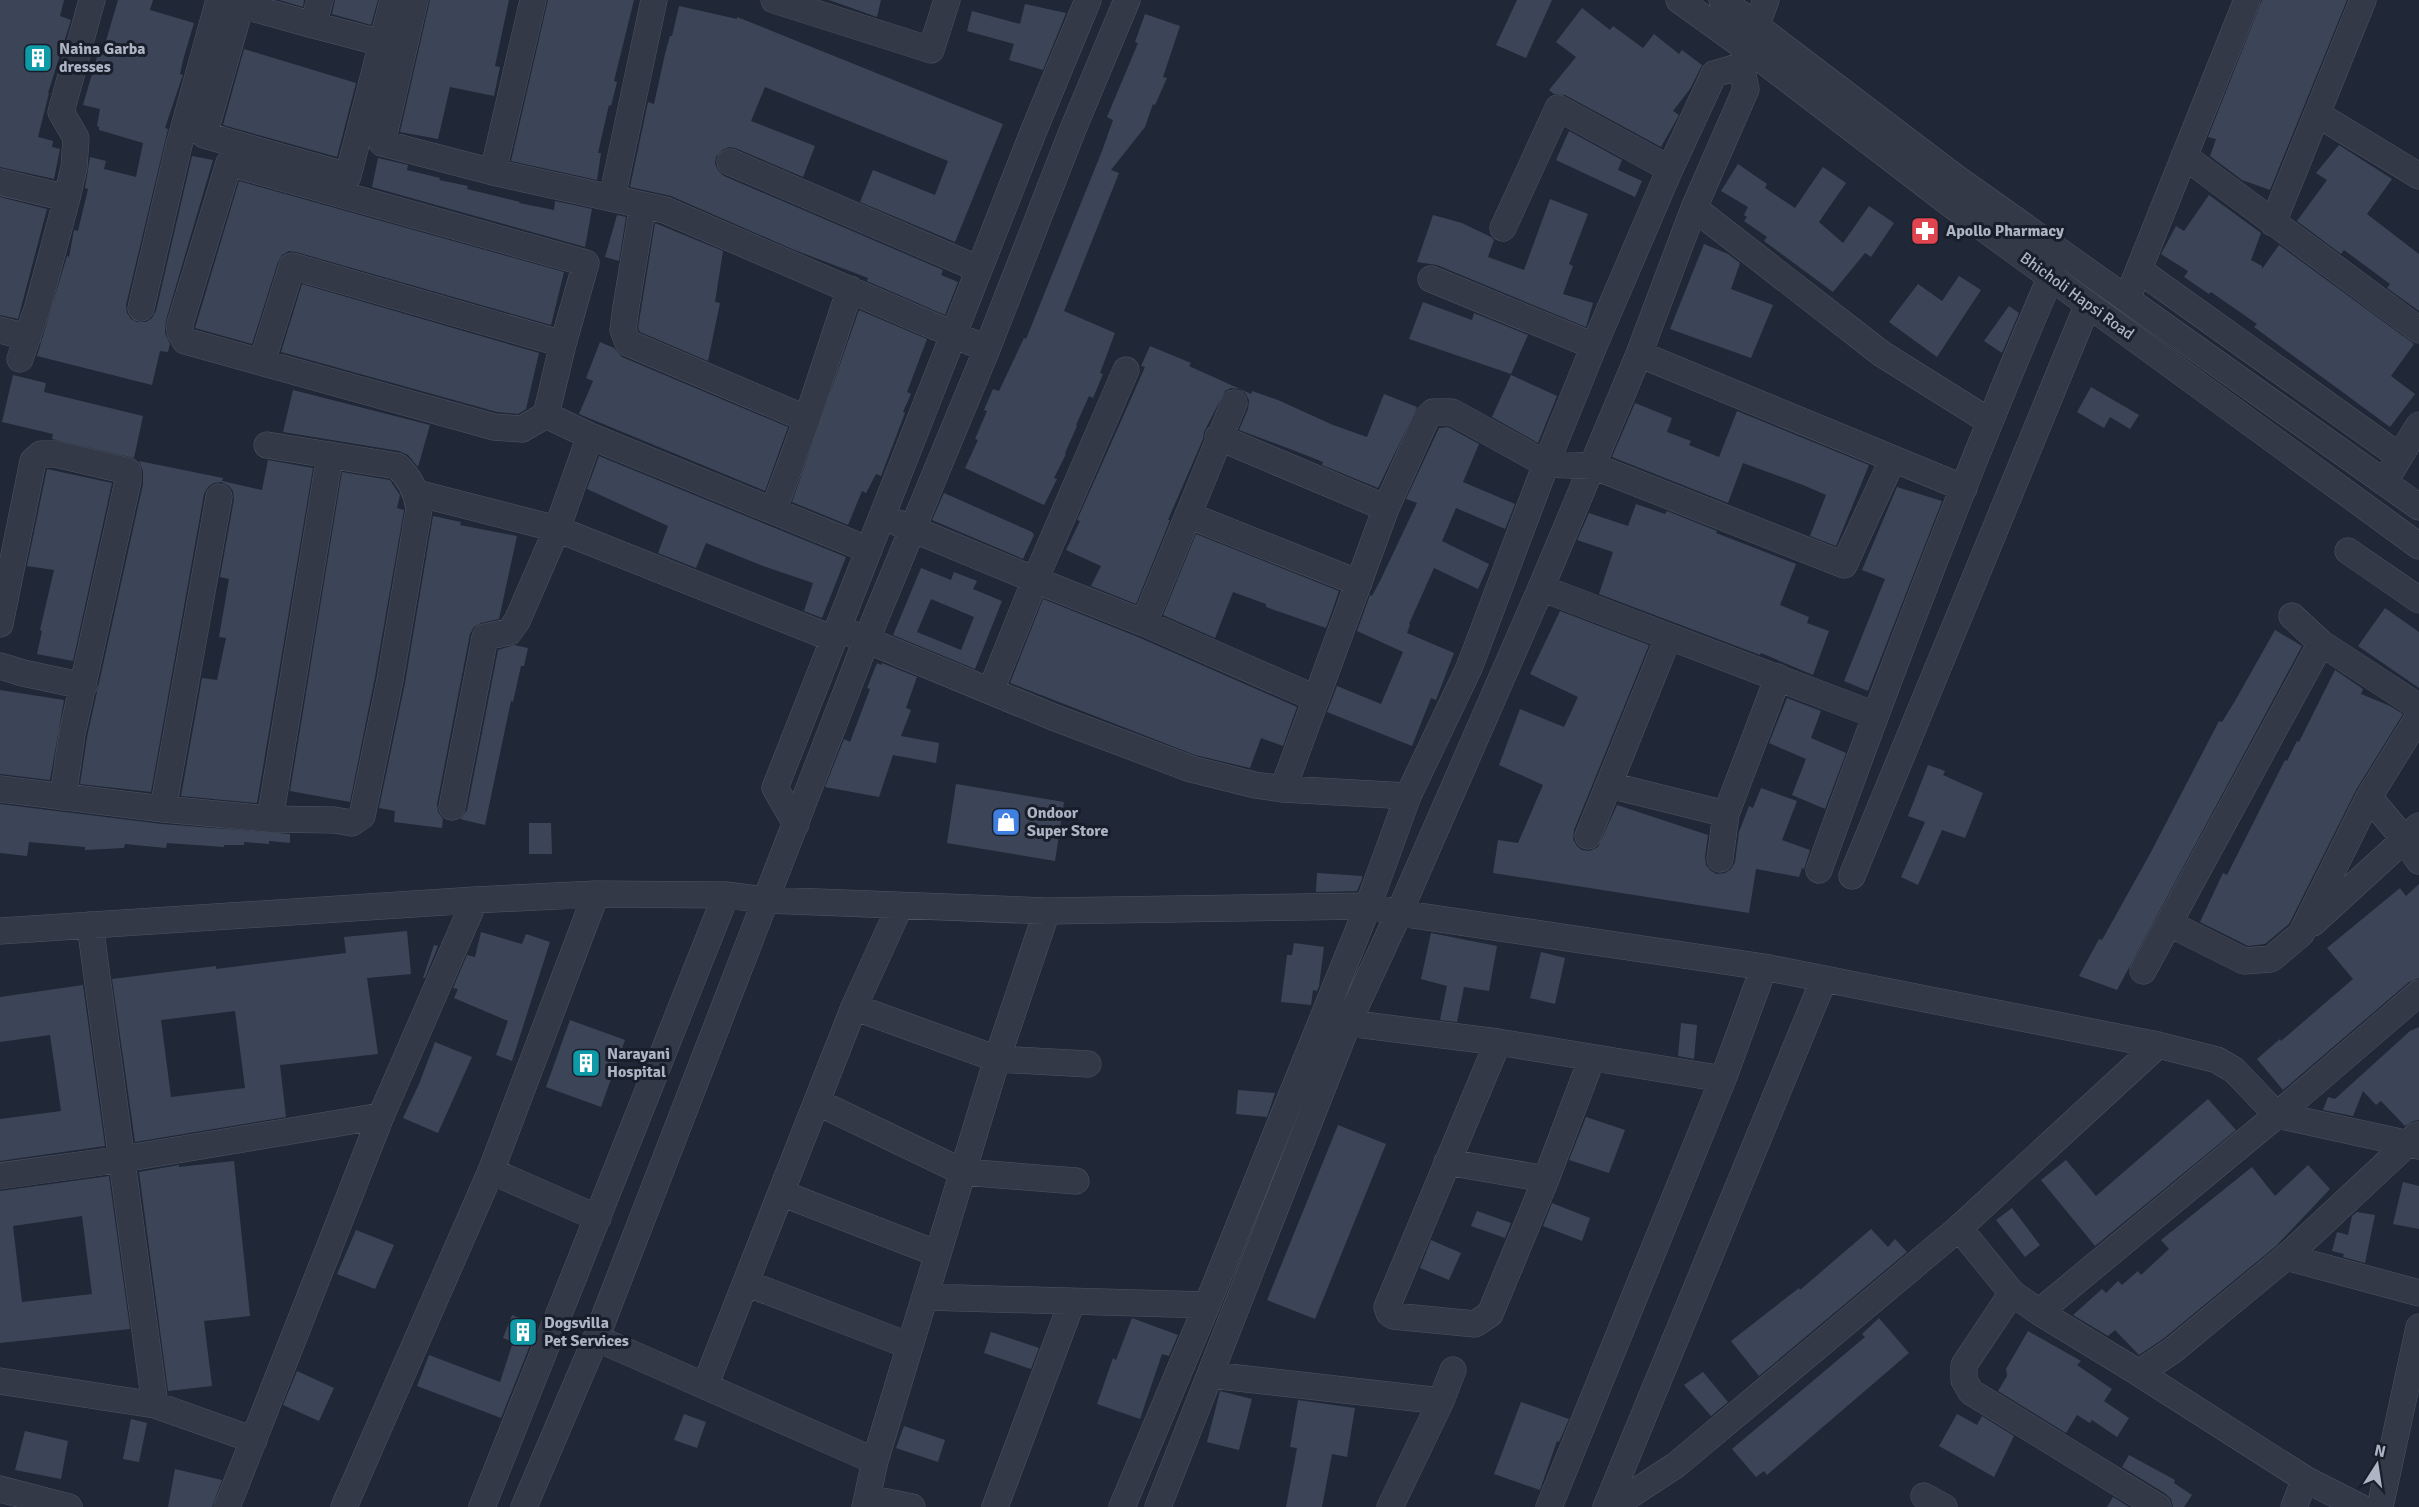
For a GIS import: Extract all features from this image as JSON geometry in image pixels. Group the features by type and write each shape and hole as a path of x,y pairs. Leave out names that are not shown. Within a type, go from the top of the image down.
{"street":[{"path":"0,330 24,348 74,167 76,138 61,112 92,0"},
{"path":"141,308 179,145 219,0"},
{"path":"313,25 320,0"},
{"path":"382,44 241,5 204,135 348,176 382,44 393,0"},
{"path":"415,0 382,143 493,172 665,210 987,349"},
{"path":"493,172 532,0"},
{"path":"612,198 654,0"},
{"path":"774,0 931,50 947,0"},
{"path":"796,824 776,788 979,269 1088,0"},
{"path":"524,1507 596,1338 866,641 987,349 1073,129 1127,0"},
{"name":"Bhicholi Hapsi Road","path":"1679,0 1744,57 2051,276 2419,546"},
{"path":"1722,0 1955,177 2419,507"},
{"path":"1744,57 1714,74 1670,169 1594,346 1546,464 1469,668 1408,796 1368,906 1207,1305 1124,1502 1166,1506 1210,1375 1348,1023 1399,914 1593,466 1639,354 1694,208 1746,88 1744,57 1766,0"},
{"path":"2127,299 2247,0"},
{"path":"2273,222 2363,0"},
{"path":"1503,228 1558,108 1670,169"},
{"path":"2317,114 2419,176"},
{"path":"2184,156 2419,330"},
{"path":"730,162 979,269"},
{"path":"229,163 586,263 546,415 522,429 494,427 262,362 185,341 180,332 180,324 229,163"},
{"path":"0,182 67,198"},
{"path":"644,205 623,330 628,343 807,419"},
{"path":"1694,208 1882,354 1989,422"},
{"path":"262,362 292,266 563,344"},
{"path":"2139,270 2399,456"},
{"path":"1819,870 1875,715 1989,422 2051,276"},
{"path":"1431,279 1594,346"},
{"path":"774,509 850,290"},
{"path":"1852,876 2088,303"},
{"path":"1639,354 1964,488"},
{"path":"991,690 1035,580 1126,370"},
{"path":"1144,623 1218,437 1234,403"},
{"path":"1283,789 1386,508 1426,419 1433,412 1452,412 1546,464 1593,466 1844,565 1893,459"},
{"path":"546,415 590,436 774,509 869,550"},
{"path":"2366,507 2385,483 2419,425"},
{"path":"452,807 485,637 510,632 517,621 557,529 590,436"},
{"path":"1218,437 1386,508"},
{"path":"0,789 163,809 270,819 334,820 352,823 362,816 392,669 419,509 417,494 407,475 397,466 267,445"},
{"path":"0,624 33,461 41,454 56,454 128,471 128,480 72,734 63,797"},
{"path":"270,819 330,455"},
{"path":"417,494 557,529 836,634 866,641 1053,717 1191,769 1255,785 1283,789 1408,796"},
{"path":"163,809 219,497"},
{"path":"1188,515 1359,583"},
{"path":"882,516 1144,623 1315,698"},
{"path":"2348,551 2419,600"},
{"path":"1541,588 1875,715"},
{"path":"2292,616 2321,643 2419,707"},
{"path":"1588,836 1668,638"},
{"path":"2143,971 2321,643"},
{"path":"0,666 84,686"},
{"path":"1720,859 1726,814 1778,677"},
{"path":"2301,934 2369,797 2419,716"},
{"path":"1609,785 1726,814"},
{"path":"2369,797 2411,832 2419,861"},
{"path":"2170,924 2244,961 2271,959 2411,832"},
{"path":"344,1507 491,1171 596,894"},
{"path":"0,932 596,894 726,895 766,900 1047,911 1368,906 1399,914 1764,967 2158,1045 2217,1060 2234,1070 2277,1115 2415,1141"},
{"path":"482,1507 726,895"},
{"path":"227,1507 381,1116 475,900"},
{"path":"705,1386 854,1006 900,906"},
{"path":"912,1507 866,1503 875,1461 997,1059 1047,911"},
{"path":"90,926 155,1405"},
{"path":"1549,1507 1723,1079 1764,967"},
{"path":"1606,1507 1824,979"},
{"path":"2039,1312 2277,1115 2419,993"},
{"path":"854,1006 997,1059 1088,1064"},
{"path":"1348,1023 1498,1042 1723,1079"},
{"path":"1498,1042 1387,1307 1389,1313 1394,1316 1475,1324 1490,1314 1546,1179 1592,1058"},
{"path":"1612,1507 1676,1466 1959,1228 2158,1045"},
{"path":"817,1102 963,1172 1076,1181"},
{"path":"0,1176 123,1159 381,1116"},
{"path":"2139,1373 2172,1351 2286,1257 2415,1141"},
{"path":"1446,1162 1546,1179"},
{"path":"491,1171 598,1218"},
{"path":"781,1193 938,1254"},
{"path":"1959,1228 2012,1293 2039,1312 2305,1479 2360,1507"},
{"path":"2286,1257 2419,1293"},
{"path":"746,1282 910,1346"},
{"path":"2012,1293 1964,1365 1964,1380 1971,1392 2158,1507"},
{"path":"925,1297 1207,1305"},
{"path":"996,1507 1072,1302"},
{"path":"2380,1507 2419,1327"},
{"path":"596,1338 875,1461"},
{"path":"1390,1507 1453,1370"},
{"path":"1210,1375 1440,1401"},
{"path":"0,1381 155,1405 254,1440"},
{"path":"2294,1507 2305,1479"},
{"path":"0,1489 69,1507"}],"building":[{"path":"0,0 64,0 60,16 71,20 48,93 38,137 53,141 52,147 60,149 54,179 0,167"},
{"path":"118,0 153,0 150,10 194,23 180,74 183,75 165,128 168,129 126,305 127,313 137,322 146,322 156,311 192,156 213,160 166,320 165,333 170,344 168,352 160,351 152,385 37,356 67,256 69,257 74,230 78,231 88,189 85,188 90,157 106,161 104,169 136,177 143,143 99,130 97,126 100,109 83,105 99,50 103,51"},
{"path":"279,0 304,0 303,7"},
{"path":"335,0 378,0 371,25 332,14"},
{"path":"430,0 509,0 495,66 500,67 494,96 450,87 438,139 400,132"},
{"path":"548,0 634,0 614,81 617,82 598,153 601,153 597,180 511,161"},
{"path":"829,0 881,0 877,17"},
{"path":"1517,0 1552,0 1526,58 1496,45"},
{"path":"2262,0 2347,0 2270,190 2242,180 2210,156 2216,139 2208,137"},
{"path":"1025,4 1066,13 1043,70 1009,60 1014,44 967,31 972,11 1020,24"},
{"path":"679,6 737,19 737,17 1003,124 955,242 860,202 873,170 935,195 948,161 765,87 751,121 815,146 803,177 735,148 729,147 722,150 716,157 715,164 724,176 943,270 941,275 958,282 945,315 867,281 868,278 792,249 671,196 630,187 648,102 654,104"},
{"path":"1582,8 1610,30 1613,26 1643,48 1654,34 1679,54 1682,50 1702,65 1690,89 1673,111 1679,115 1661,147 1565,95 1554,94 1549,90 1576,57 1556,42"},
{"path":"1145,14 1180,26 1163,77 1167,78 1155,105 1153,104 1145,127 1111,170 1119,173 1064,311 1115,333 1100,373 1103,374 1093,398 1089,396 1054,478 1057,479 1044,505 965,468 978,440 975,439 987,411 984,410 993,389 999,391 1024,338 1026,339 1102,151 1113,120 1107,117 1138,43 1135,42"},
{"path":"244,49 356,83 337,157 223,125"},
{"path":"1569,131 1622,160 1618,170 1642,181 1635,197 1556,160"},
{"path":"2339,145 2392,179 2367,214 2419,254 2419,311 2387,288 2390,284 2344,250 2341,254 2297,221 2327,180 2316,173"},
{"path":"378,158 408,165 407,170 468,186 467,189 519,203 554,210 555,201 592,209 585,247 372,187"},
{"path":"1738,164 1767,184 1765,188 1795,208 1823,167 1846,183 1819,222 1843,243 1869,206 1894,223 1871,257 1865,253 1833,292 1764,241 1767,237 1744,221 1748,207 1721,191"},
{"path":"239,181 564,272 551,325 289,251 282,255 278,262 252,344 195,328"},
{"path":"2209,195 2261,233 2251,260 2262,266 2262,269 2279,245 2414,344 2391,376 2415,394 2390,427 2254,327 2257,324 2211,292 2209,294 2184,277 2188,271 2161,254 2176,226 2184,231"},
{"path":"0,197 47,209 18,319 0,315"},
{"path":"1550,199 1588,214 1569,264 1573,266 1563,294 1593,303 1586,327 1437,265 1417,262 1433,215 1462,223 1491,237 1494,240 1488,257 1524,270"},
{"path":"617,215 626,217 619,261 605,257"},
{"path":"655,223 723,251 715,302 720,303 708,361 640,332 638,328"},
{"path":"1704,244 1728,254 1740,263 1731,289 1773,305 1751,358 1670,329"},
{"path":"1959,276 1981,290 1937,357 1889,322 1918,284 1942,301"},
{"path":"302,284 539,353 526,409 518,414 497,412 281,352"},
{"path":"1423,302 1472,320 1474,313 1528,335 1511,374 1409,339"},
{"path":"2009,306 2019,313 2002,353 1984,341"},
{"path":"859,310 927,339 907,392 911,394 903,412 905,413 881,476 876,474 866,493 862,491 848,525 792,502"},
{"path":"600,342 614,348 622,357 788,427 765,491 579,414 593,381 586,378"},
{"path":"1150,346 1191,363 1189,366 1251,394 1252,391 1278,400 1333,425 1367,437 1384,394 1417,407 1378,488 1322,465 1323,462 1239,430 1248,409 1249,400 1239,389 1231,388 1225,391 1204,432 1136,604 1091,586 1101,566 1066,550 1145,367 1141,366"},
{"path":"13,375 46,383 44,392 143,416 134,458 52,439 53,434 2,422"},
{"path":"1511,375 1557,396 1538,443 1492,417"},
{"path":"2091,387 2139,415 2130,429 2110,417 2104,428 2077,412"},
{"path":"293,390 430,425 418,467 408,455 399,451 283,432"},
{"path":"1635,403 1672,418 1667,432 1691,441 1689,445 1719,457 1737,411 1869,465 1836,546 1810,536 1826,495 1803,485 1743,463 1728,503 1612,457"},
{"path":"1448,427 1479,444 1463,482 1515,504 1505,529 1456,508 1442,541 1489,564 1478,589 1434,568 1409,624 1407,633 1454,653 1436,700 1431,698 1412,746 1327,712 1337,686 1381,704 1403,652 1357,631 1370,595 1372,596 1380,581 1417,503 1406,499 1439,428"},
{"path":"599,456 846,557 822,618 804,611 813,583 706,543 696,568 658,553 668,526 587,489"},
{"path":"268,460 313,468 257,803 181,796 202,678 217,680 226,638 219,637 229,579 220,577 234,499 233,491 221,482 208,487 204,494 151,792 80,784 87,737 143,484 143,471 139,461 223,478 222,481 262,490"},
{"path":"47,469 112,483 73,661 37,654 42,631 40,630 54,570 27,566"},
{"path":"342,472 390,480 400,495 397,508 404,510 375,677 350,802 290,791"},
{"path":"1897,487 1942,501 1868,691 1844,681 1885,579 1862,570"},
{"path":"944,493 1032,532 1034,535 1023,559 932,520"},
{"path":"1636,504 1665,514 1667,511 1796,564 1780,605 1809,617 1807,623 1829,631 1813,675 1761,653 1760,655 1599,594 1613,552 1577,540 1589,513 1628,526"},
{"path":"433,516 461,522 460,525 517,536 499,619 481,623 474,627 470,634 437,804 438,812 443,819 442,828 394,822 395,811 379,808 405,683"},
{"path":"1196,534 1339,591 1326,628 1266,607 1266,604 1233,592 1215,638 1163,615"},
{"path":"921,568 951,580 954,572 977,581 973,589 1002,601 975,669 893,635","holes":["931,599 974,617 961,650 917,632"]},
{"path":"1043,599 1138,637 1297,707 1283,746 1261,738 1250,768 1195,755 1010,683"},
{"path":"2385,608 2419,632 2419,688 2358,646"},
{"path":"1560,611 1649,645 1574,830 1573,839 1577,846 1582,850 1590,851 1598,847 1617,805 1708,835 1706,865 1717,874 1725,873 1735,862 1739,832 1749,806 1753,808 1761,788 1797,801 1782,840 1810,850 1799,877 1756,869 1749,913 1493,873 1498,840 1518,843 1543,785 1499,765 1520,709 1564,727 1578,697 1530,674"},
{"path":"2275,630 2302,646 2117,990 2079,976 2099,939 2102,940 2151,852 2219,721 2222,722 2235,701"},
{"path":"514,645 528,648 524,666 521,666 513,702 511,701 485,825 460,819 467,810 498,650"},
{"path":"877,663 917,677 906,708 911,710 901,736 939,743 936,763 893,755 879,797 825,787 844,739 850,742"},
{"path":"2335,670 2363,689 2361,694 2403,714 2356,790 2289,924 2265,944 2248,946 2200,922 2223,873 2227,875 2285,760 2287,761 2297,741 2299,742"},
{"path":"0,690 64,700 50,780 0,774"},
{"path":"1787,698 1821,711 1811,738 1846,753 1825,809 1792,795 1806,759 1769,743"},
{"path":"1928,765 1945,771 1943,775 1983,793 1965,838 1942,830 1918,885 1901,877 1925,822 1908,816"},
{"name":"Ondoor Super Store","path":"956,784 1064,802 1055,861 947,843"},
{"path":"0,804 162,824 290,834 290,843 244,842 244,845 224,845 224,847 167,843 166,848 125,844 124,848 85,850 85,847 29,842 27,856 0,853"},
{"path":"529,823 551,823 552,854 529,854"},
{"path":"1317,873 1362,876 1362,879 1357,891 1316,892"},
{"path":"2419,884 2419,978 2409,982 2283,1090 2257,1059 2353,979 2327,948 2400,888 2406,896"},
{"path":"407,931 411,974 367,978 378,1054 280,1065 286,1117 135,1142 112,979 346,953 344,937","holes":["235,1011 245,1088 171,1097 161,1020"]},
{"path":"481,932 522,944 526,934 550,942 512,1061 496,1055 508,1021 454,998 458,989 453,988 467,955 475,957"},
{"path":"1431,933 1497,946 1489,991 1464,987 1457,1022 1440,1020 1447,986 1421,979"},
{"path":"1294,943 1324,947 1319,986 1317,991 1313,990 1311,1005 1281,1002 1287,955 1292,955"},
{"path":"434,945 438,946 425,978 423,978"},
{"path":"1541,952 1565,958 1555,1004 1530,998"},
{"path":"83,985 105,1146 0,1161 0,1119 61,1111 50,1035 0,1042 0,997"},
{"name":"Narayani Hospital","path":"570,1020 625,1040 601,1107 546,1087"},
{"path":"1681,1023 1697,1025 1694,1059 1678,1056"},
{"path":"2419,1027 2419,1120 2405,1126 2381,1101 2376,1105 2363,1091 2353,1116 2323,1110 2328,1097 2335,1099 2410,1031"},
{"path":"435,1042 472,1057 438,1133 403,1118"},
{"path":"1238,1090 1275,1093 1267,1117 1236,1114"},
{"path":"2208,1099 2236,1130 2095,1246 2041,1180 2066,1160 2096,1196"},
{"path":"1586,1117 1625,1130 1609,1173 1569,1160"},
{"path":"1338,1125 1386,1144 1315,1319 1267,1300"},
{"path":"234,1161 250,1316 204,1321 212,1386 168,1391 139,1172 179,1165 179,1167"},
{"path":"2308,1165 2330,1189 2276,1246 2163,1339 2139,1355 2115,1330 2108,1336 2073,1315 2102,1289 2106,1293 2118,1281 2122,1285 2138,1271 2141,1275 2169,1249 2161,1240 2252,1167 2275,1196"},
{"path":"109,1176 130,1329 0,1343 0,1191","holes":["82,1216 92,1294 22,1302 13,1226"]},
{"path":"2403,1182 2419,1186 2419,1229 2393,1224"},
{"path":"1552,1203 1590,1218 1582,1241 1543,1226"},
{"path":"2012,1208 2040,1245 2025,1257 1996,1220"},
{"path":"1477,1211 1511,1223 1505,1238 1471,1226"},
{"path":"2357,1212 2375,1215 2365,1263 2343,1257 2344,1254 2332,1251 2337,1232 2348,1235 2352,1216"},
{"path":"1871,1229 1888,1247 1895,1239 1907,1252 1759,1376 1731,1341 1799,1288 1800,1290"},
{"path":"356,1230 394,1245 375,1289 337,1274"},
{"path":"1431,1240 1461,1253 1449,1280 1420,1268"},
{"path":"512,1315 538,1325 501,1418 417,1386 429,1355 500,1382 513,1342 503,1338"},
{"path":"1132,1318 1178,1335 1169,1356 1162,1354 1140,1419 1097,1404 1113,1358 1116,1360"},
{"path":"1879,1318 1909,1353 1767,1475 1764,1471 1756,1477 1732,1449 1865,1337 1862,1334"},
{"path":"2028,1331 2081,1361 2077,1365 2112,1389 2104,1401 2129,1418 2117,1437 2092,1420 2090,1423 2077,1415 2066,1433 1998,1391 2007,1376 2006,1369"},
{"path":"991,1332 1039,1348 1031,1369 984,1353"},
{"path":"297,1371 334,1388 319,1421 283,1405"},
{"path":"1703,1372 1728,1402 1711,1416 1684,1385"},
{"path":"1220,1391 1252,1399 1239,1450 1207,1442"},
{"path":"1298,1400 1355,1408 1347,1457 1332,1454 1322,1507 1286,1507 1297,1448 1290,1447"},
{"path":"1521,1402 1569,1419 1559,1442 1557,1441 1540,1490 1494,1474"},
{"path":"684,1414 706,1422 697,1448 674,1440"},
{"path":"1957,1414 1977,1425 1982,1416 2014,1436 1994,1477 1939,1446"},
{"path":"131,1419 147,1423 139,1462 123,1459"},
{"path":"904,1426 945,1440 938,1462 896,1448"},
{"path":"25,1431 68,1441 61,1479 15,1470"},
{"path":"2129,1455 2175,1480 2174,1483 2192,1495 2184,1507 2173,1507 2171,1499 2166,1494 2122,1467"},
{"path":"175,1469 222,1480 212,1507 168,1507"},
{"path":"2113,1497 2129,1507 2107,1507"}],"place":[{"name":"Naina Garba dresses","path":"38,58"},
{"name":"Apollo Pharmacy","path":"1925,231"},
{"name":"Ondoor Super Store","path":"1006,822"},
{"name":"Narayani Hospital","path":"586,1063"},
{"name":"Dogsvilla Pet Services","path":"523,1332"}]}
